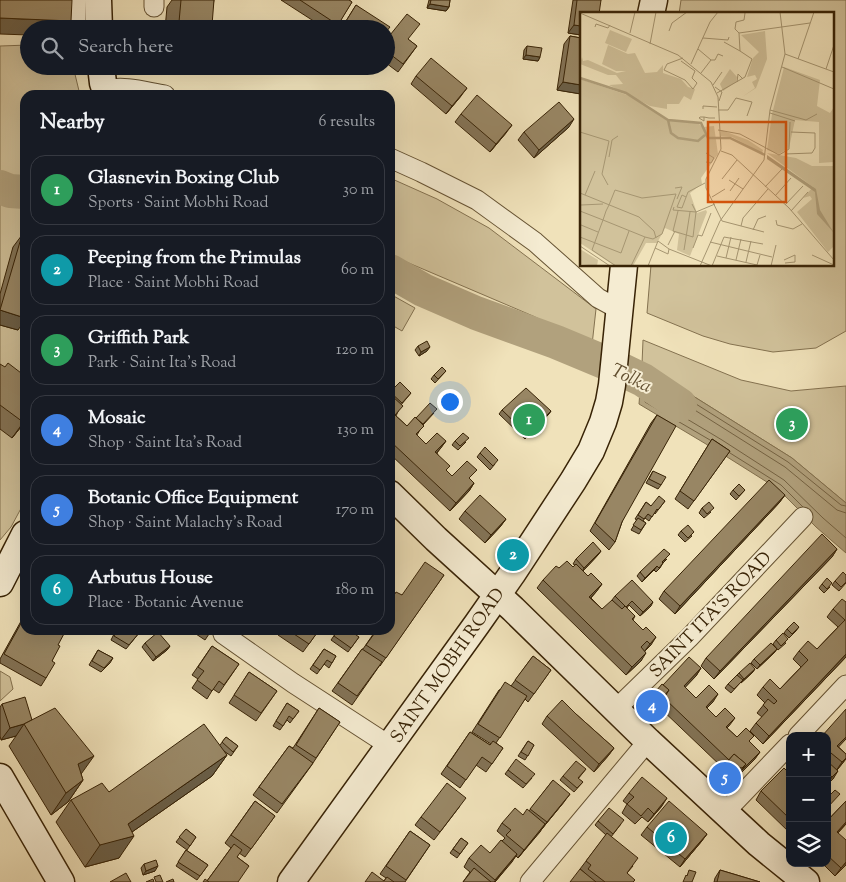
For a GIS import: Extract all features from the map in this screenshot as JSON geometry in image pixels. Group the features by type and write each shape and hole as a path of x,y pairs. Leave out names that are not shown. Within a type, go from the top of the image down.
{"street":[{"path":"76,0 76,20"},
{"path":"98,0 99,20"},
{"path":"101,80 112,88 136,90"},
{"path":"395,160 477,200 535,242 598,298 620,310 624,266"},
{"name":"SAINT MOBHI ROAD","path":"291,882 512,574 591,450 604,422 612,386 620,310"},
{"path":"395,499 497,594 648,741 759,844 806,882"},
{"name":"SAINT ITA'S ROAD","path":"616,709 689,638 803,517"},
{"path":"0,583 20,544"},
{"path":"224,635 293,683 390,746"},
{"path":"802,732 846,685"},
{"path":"530,882 648,741"},
{"path":"725,812 786,748"},
{"path":"0,777 61,882"}],"shaded area":[{"path":"681,0 846,0 846,331 816,348 773,352 730,344 703,336 647,313 651,266 834,266 834,12 679,12"},
{"path":"20,45 20,75 75,75 79,90 20,90 20,510 11,527 0,540 0,46"},
{"path":"395,180 437,199 489,228 596,309 592,345 533,316 395,257"},
{"path":"395,297 415,308 402,331 395,327"},
{"path":"643,340 741,380 791,391 846,386 846,503 792,458 642,364"},
{"path":"0,671 10,677 13,689 0,701"}],"water":[{"path":"642,364 792,458 846,503 846,553 816,527 778,489 639,404"}],"building":[{"path":"0,0 72,0 71,20 0,18"},
{"path":"181,0 214,0 212,20 179,20"},
{"path":"300,0 349,0 352,2 341,20 330,20"},
{"path":"431,0 450,0 449,7 430,4"},
{"path":"577,0 601,0 599,12 580,12 580,26 574,25"},
{"path":"356,5 379,20 347,20"},
{"path":"407,14 420,24 408,39 417,46 403,64 395,58 395,29"},
{"path":"570,36 580,38 580,85 563,82"},
{"path":"527,46 542,48 540,57 526,55"},
{"path":"431,58 467,88 452,106 416,76"},
{"path":"477,95 512,125 496,144 461,114"},
{"path":"559,102 574,119 539,150 524,132"},
{"path":"20,242 20,316 0,310"},
{"path":"427,341 430,347 421,352 418,346"},
{"path":"8,363 20,372 20,420 0,405 0,364 5,367"},
{"path":"442,367 446,371 438,379 434,375"},
{"path":"400,382 411,393 402,403 395,397 395,387"},
{"path":"526,388 551,411 528,435 502,410"},
{"path":"395,399 403,406 395,415"},
{"path":"430,403 437,409 423,424 416,418"},
{"path":"395,415 407,426 415,417 424,426 416,434 426,444 437,433 446,441 435,452 450,466 446,470 452,476 467,461 477,470 469,478 474,483 456,503 395,446"},
{"path":"657,415 676,426 622,522 615,542 595,523"},
{"path":"463,433 469,438 460,446 455,441"},
{"path":"712,439 730,451 694,501 680,491"},
{"path":"485,447 498,460 493,466 480,453"},
{"path":"653,471 666,477 661,485 649,479"},
{"path":"769,480 785,495 680,606 664,591"},
{"path":"739,484 745,490 739,496 733,490"},
{"path":"480,495 506,519 491,535 465,511"},
{"path":"659,496 665,501 652,517 648,514 644,519 638,515 646,502 651,506"},
{"path":"709,502 714,508 707,514 702,508"},
{"path":"638,518 646,523 641,530 633,525"},
{"path":"688,525 694,532 688,538 681,531"},
{"path":"822,534 837,549 720,671 706,658"},
{"path":"593,542 601,551 584,568 576,559"},
{"path":"664,549 670,554 659,568 657,566 645,578 640,572"},
{"path":"567,561 573,567 576,564 588,576 591,573 602,584 589,597 602,609 612,600 622,609 625,606 635,616 632,619 643,630 646,627 656,637 650,644 647,641 641,647 646,653 632,667 543,580 556,566 559,568"},
{"path":"425,562 444,575 386,658 366,645 373,635 395,635 395,594 396,592 402,595"},
{"path":"843,572 846,575 846,582 841,587 835,581"},
{"path":"827,578 832,583 827,589 822,584"},
{"path":"632,580 653,602 643,612 632,601 626,607 615,596"},
{"path":"842,599 846,602 846,654 769,736 756,723 768,710 763,705 768,699 774,704 777,701 763,687 770,679 780,689 808,660 799,651 808,641 817,649 845,620 833,609"},
{"path":"794,622 799,627 792,634 787,629"},
{"path":"20,625 20,635 63,635 52,661 55,663 46,678 4,654"},
{"path":"783,633 788,639 781,646 776,640"},
{"path":"114,635 137,635 129,645"},
{"path":"154,635 161,635 170,646 156,657 145,643"},
{"path":"296,635 315,635 309,644"},
{"path":"356,635 359,637 351,648 334,636"},
{"path":"771,643 777,649 760,665 754,659"},
{"path":"212,646 239,664 224,685 219,681 212,691 197,680 204,671 198,667"},
{"path":"324,649 336,656 332,663 327,660 320,670 313,665"},
{"path":"362,649 382,662 357,696 338,683"},
{"path":"98,650 113,658 104,668 92,661"},
{"path":"533,656 551,670 534,694 515,680"},
{"path":"689,657 701,668 684,686 696,698 709,685 718,694 706,707 716,717 725,708 735,718 726,727 737,737 746,728 754,736 749,741 760,752 741,771 746,764 734,754 729,760 664,698 669,690 663,685"},
{"path":"750,663 755,669 744,679 739,673"},
{"path":"249,672 277,691 261,713 234,695"},
{"path":"737,675 743,680 734,689 728,684"},
{"path":"505,682 527,696 500,738 478,724"},
{"path":"662,684 669,690 663,697 656,691"},
{"path":"25,697 32,720 10,728 2,704"},
{"path":"562,700 614,748 599,764 547,716"},
{"path":"287,703 299,711 293,719 289,716 283,726 276,721"},
{"path":"55,708 94,756 78,764 83,780 66,793 24,724"},
{"path":"319,708 340,722 316,758 296,745"},
{"path":"846,709 846,737 837,746 846,754 846,758 842,762 831,753 831,732 826,732"},
{"path":"204,724 227,755 128,824 134,836 100,845 71,800 102,783 109,792"},
{"path":"470,732 490,745 493,741 503,748 492,764 482,757 466,780 447,766"},
{"path":"226,737 238,746 233,752 222,742"},
{"path":"528,741 534,745 528,756 521,752"},
{"path":"289,746 313,763 282,804 259,787"},
{"path":"734,754 746,764 742,768 735,767 728,761"},
{"path":"516,759 535,774 526,784 508,770"},
{"path":"576,761 586,769 578,778 583,782 577,788 563,776"},
{"path":"831,765 838,771 831,776"},
{"path":"784,768 786,770 786,815 761,791"},
{"path":"642,777 667,798 654,814 648,808 641,816 627,804 634,797 629,793"},
{"path":"553,780 570,794 547,822 530,809"},
{"path":"447,783 466,798 440,832 421,817"},
{"path":"835,790 840,794 831,804 831,794"},
{"path":"255,801 275,816 251,849 231,835"},
{"path":"669,801 707,834 685,859 647,827"},
{"path":"846,801 846,822 837,832 846,840 846,862 841,868 831,859 831,817"},
{"path":"515,808 523,815 527,809 545,824 524,850 506,835 511,830 502,823"},
{"path":"609,808 624,820 613,834 598,821"},
{"path":"186,829 196,837 190,846 179,837"},
{"path":"410,831 430,845 406,880 386,866"},
{"path":"607,833 638,858 627,873 635,880 633,882 605,882 588,869 591,865 586,861"},
{"path":"461,838 468,843 460,854 453,849"},
{"path":"501,840 517,854 495,880 469,858 481,845 490,853"},
{"path":"234,844 242,850 237,857 249,866 238,882 207,881"},
{"path":"186,850 208,865 200,876 178,862"},
{"path":"156,860 158,866 146,871 144,864"},
{"path":"474,868 491,882 463,882"},
{"path":"580,869 596,882 570,882"},
{"path":"689,870 696,872 692,882 683,882 687,876"},
{"path":"720,870 760,882 717,882"},
{"path":"372,872 384,881 387,877 394,882 365,882"},
{"path":"126,873 131,882 110,882"},
{"path":"160,875 163,882 156,882 154,877"}],"waterway":[{"name":"Tolka","path":"0,187 10,191 20,192"},
{"name":"Tolka","path":"395,274 423,290 476,313 556,342 616,367 643,380 680,405"}],"place":[{"name":"Glasnevin Boxing Club","path":"529,420"},
{"name":"Griffith Park","path":"792,424"},
{"name":"Peeping from the Primulas","path":"513,555"},
{"name":"Mosaic","path":"652,706"},
{"name":"Botanic Office Equipment","path":"725,778"},
{"name":"Arbutus House","path":"671,838"}]}
